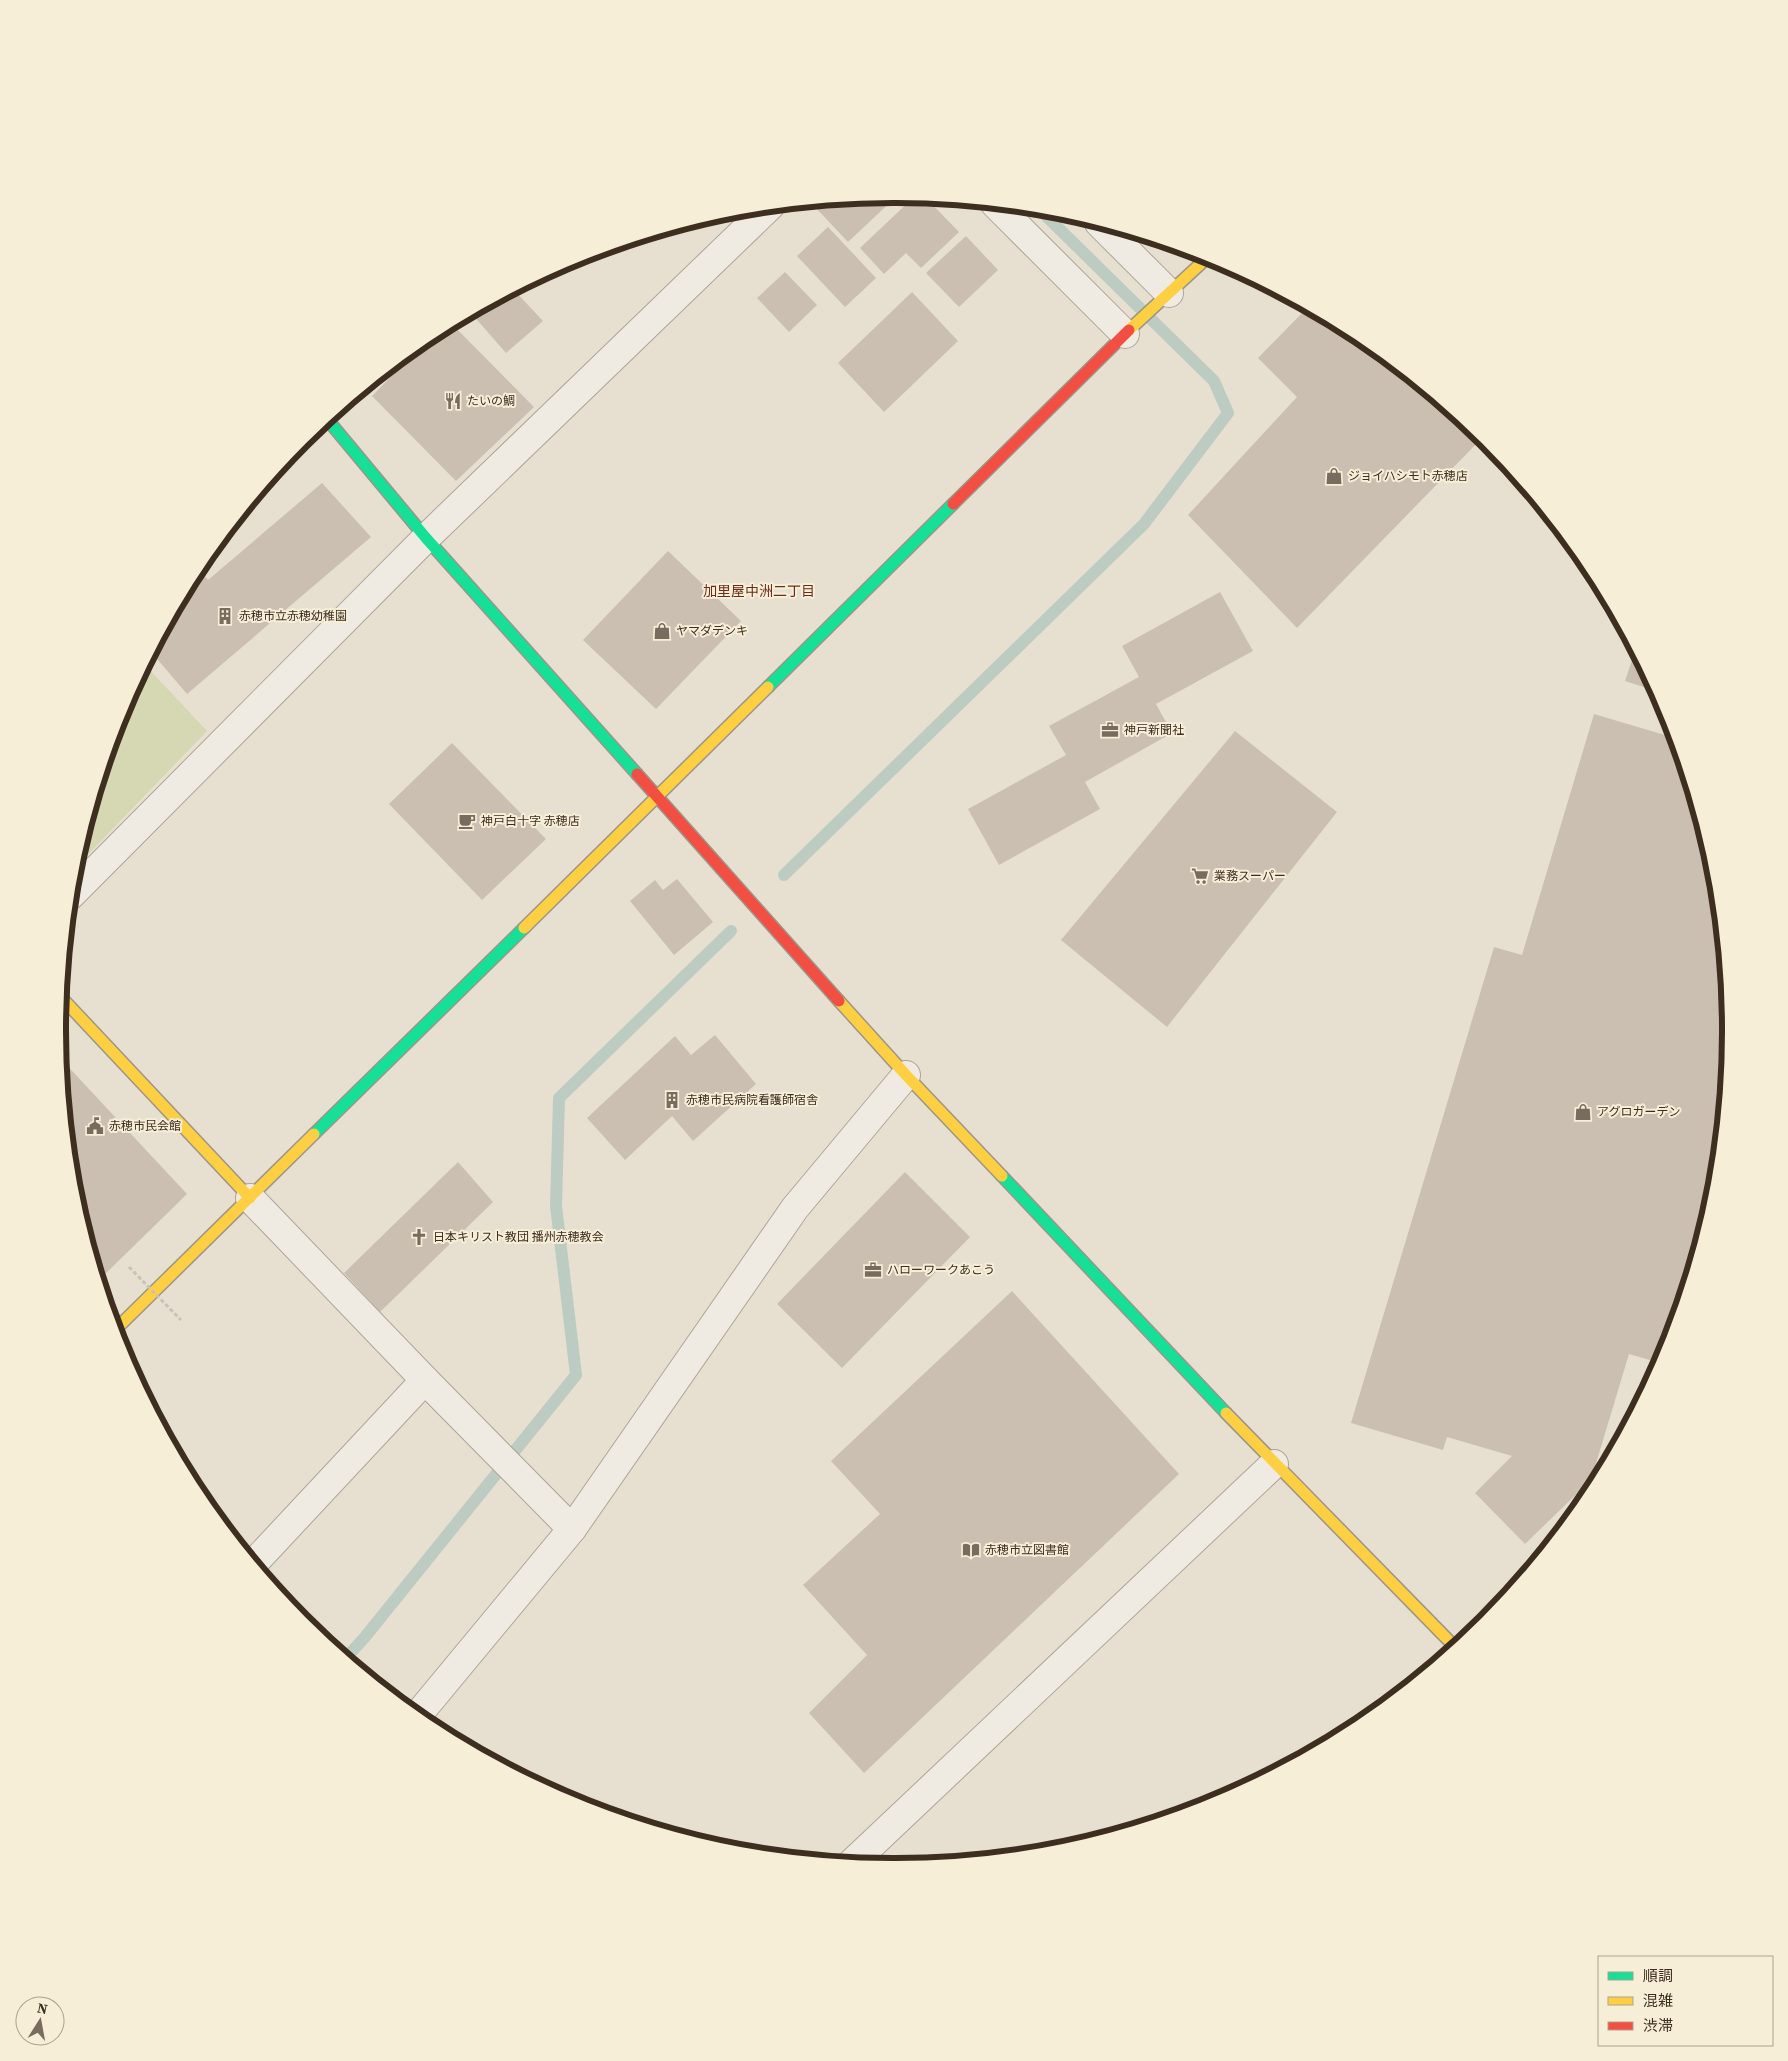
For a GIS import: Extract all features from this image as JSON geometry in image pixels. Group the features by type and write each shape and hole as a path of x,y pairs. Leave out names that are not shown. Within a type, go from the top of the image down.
{"street":[{"path":"1001,210 1130,329"},
{"path":"79,887 426,538 762,214"},
{"path":"1106,231 1166,296"},
{"path":"120,1325 1130,329 1202,263"},
{"path":"332,424 426,538 906,1075 1274,1464 1451,1642"},
{"path":"67,1003 250,1198 572,1529"},
{"path":"422,1710 572,1529 795,1208 906,1075"},
{"path":"258,1559 425,1380"},
{"path":"859,1857 1274,1464"}],"path":[{"path":"129,1267 181,1320"}],"green space":[{"path":"149,670 207,731 84,858 94,816 110,764 129,714"}],"building":[{"path":"889,203 848,242 815,207"},
{"path":"907,203 932,204 959,232 921,268 906,253 884,274 860,248"},
{"path":"828,227 876,278 845,307 797,256"},
{"path":"966,236 998,270 959,307 926,273"},
{"path":"785,272 817,305 789,332 757,298"},
{"path":"912,292 958,341 884,412 838,363"},
{"path":"517,294 543,321 506,353 475,317"},
{"name":"ジョイハシモト赤穂店","path":"1304,312 1354,342 1398,374 1440,408 1477,443 1297,628 1188,515 1297,397 1258,358"},
{"name":"たいの鯛","path":"456,328 534,407 456,481 372,396 403,365"},
{"name":"赤穂市立赤穂幼稚園","path":"322,483 371,537 187,694 156,657 177,617 203,575 208,580"},
{"name":"ヤマダデンキ","path":"668,551 741,621 656,709 583,640"},
{"name":"神戸新聞社","path":"1220,592 1253,651 1156,704 1172,733 1085,782 1100,809 999,865 968,809 1066,755 1049,726 1139,677 1122,646"},
{"path":"1633,658 1647,688 1625,681"},
{"name":"アグロガーデン","path":"1594,714 1667,736 1694,816 1706,869 1715,922 1720,976 1722,1030 1720,1085 1715,1139 1706,1192 1694,1245 1678,1297 1653,1361 1629,1354 1593,1472 1584,1487 1525,1544 1475,1493 1512,1456 1447,1437 1443,1450 1351,1423 1494,947 1522,955"},
{"name":"業務スーパー","path":"1235,731 1337,812 1167,1027 1061,940"},
{"name":"神戸白十字 赤穂店","path":"452,743 546,839 482,900 389,804"},
{"path":"677,879 713,922 674,955 630,901 655,880 663,890"},
{"name":"赤穂市民病院看護師宿舎","path":"715,1035 756,1084 693,1141 672,1116 625,1160 587,1118 675,1036 691,1055"},
{"name":"赤穂市民会館","path":"67,1066 187,1194 103,1276 94,1245 82,1192 73,1139"},
{"name":"日本キリスト教団 播州赤穂教会","path":"458,1162 493,1202 380,1312 344,1273"},
{"name":"ハローワークあこう","path":"905,1172 970,1237 842,1368 777,1304"},
{"name":"赤穂市立図書館","path":"1012,1291 1179,1474 864,1773 809,1713 867,1655 803,1585 880,1514 831,1461"}],"waterway":[{"path":"784,875 1144,524 1228,413 1214,381 1048,218"},
{"path":"349,1654 576,1375 556,1206 559,1098 731,931"}],"traffic: fast":[{"path":"331,424 426,538 637,774"},
{"path":"768,687 953,504"},
{"path":"314,1134 524,928"},
{"path":"1002,1176 1226,1413"}],"traffic: slow":[{"path":"1129,330 1202,263"},
{"path":"524,928 768,687"},
{"path":"839,1001 1002,1176"},
{"path":"67,1003 250,1198"},
{"path":"120,1325 314,1134"},
{"path":"1226,1413 1451,1643"}],"traffic: jam":[{"path":"953,504 1129,330"},
{"path":"637,774 839,1001"}],"place":[{"name":"たいの鯛","path":"453,401"},
{"name":"ジョイハシモト赤穂店","path":"1334,476"},
{"name":"赤穂市立赤穂幼稚園","path":"225,616"},
{"name":"ヤマダデンキ","path":"662,631"},
{"name":"神戸新聞社","path":"1110,730"},
{"name":"神戸白十字 赤穂店","path":"467,821"},
{"name":"業務スーパー","path":"1200,876"},
{"name":"赤穂市民病院看護師宿舎","path":"672,1100"},
{"name":"アグロガーデン","path":"1583,1112"},
{"name":"赤穂市民会館","path":"95,1126"},
{"name":"日本キリスト教団 播州赤穂教会","path":"419,1237"},
{"name":"ハローワークあこう","path":"873,1270"},
{"name":"赤穂市立図書館","path":"971,1550"}],"district":[{"name":"加里屋中洲二丁目","path":"759,591"}]}
